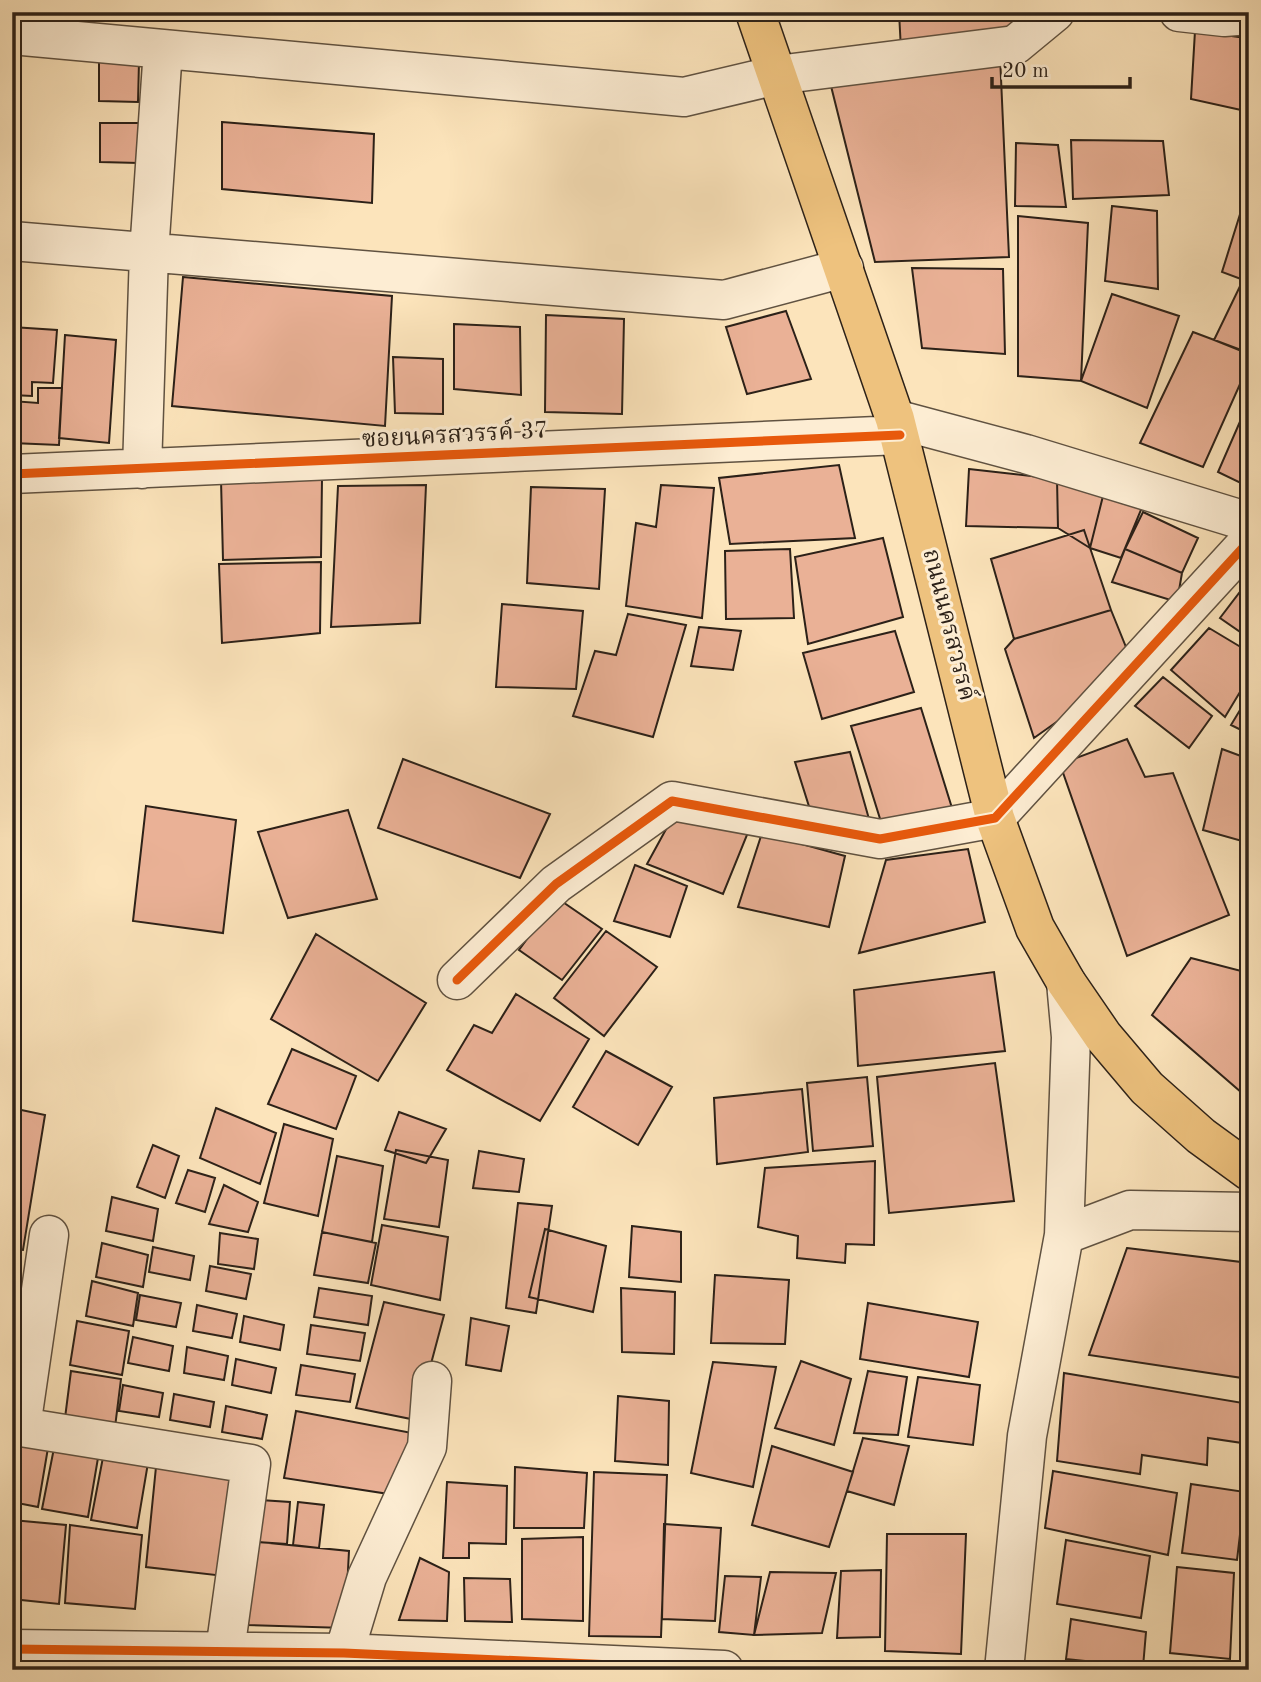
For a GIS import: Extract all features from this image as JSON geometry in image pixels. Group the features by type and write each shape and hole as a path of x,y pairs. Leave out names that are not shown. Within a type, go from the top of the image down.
{"main road":[{"name":"ถนนนครสวรรค์","path":"755,12 898,427 995,818 1035,928 1066,982 1103,1036 1147,1088 1201,1136 1249,1171"}],"street":[{"path":"12,35 684,97 777,75 1014,45 1055,12"},
{"path":"1179,12 1224,17 1249,15"},
{"path":"142,469 149,253 163,49"},
{"path":"12,241 724,300 844,268"},
{"name":"ซอยนครสวรรค์ 37","path":"12,474 898,427 1026,454 1249,522"},
{"path":"457,980 556,884 672,801 880,839 995,818 1249,541"},
{"path":"1004,1670 1027,1436 1064,1235 1071,1050 1066,982"},
{"path":"1064,1235 1130,1210 1249,1212"},
{"path":"49,1235 21,1427 251,1464 225,1651"},
{"path":"344,1653 367,1577 428,1447 432,1381"},
{"path":"12,1649 344,1653 560,1665 724,1670"}],"building":[{"path":"899,12 1019,12 1024,37 901,50"},
{"path":"1195,31 1246,38 1241,110 1191,99"},
{"path":"1000,56 1009,257 875,262 829,78"},
{"path":"99,61 139,62 138,102 99,101"},
{"path":"222,122 374,134 372,203 222,189"},
{"path":"100,123 140,123 139,163 100,162"},
{"path":"1071,140 1163,141 1169,195 1073,199"},
{"path":"1016,143 1058,145 1066,207 1015,206"},
{"path":"1112,206 1157,211 1158,289 1105,281"},
{"path":"1241,211 1249,214 1249,282 1222,272"},
{"path":"1018,216 1088,223 1081,381 1018,376"},
{"path":"912,268 1003,269 1005,354 922,348"},
{"path":"183,277 392,296 385,426 172,406"},
{"path":"1243,280 1249,282 1249,354 1214,340"},
{"path":"1112,294 1179,316 1147,408 1081,381"},
{"path":"786,311 811,379 747,394 726,327"},
{"path":"546,315 624,319 622,414 545,412"},
{"path":"454,324 520,327 521,395 454,389"},
{"path":"12,327 57,330 53,383 32,382 32,396 12,395"},
{"path":"1193,332 1249,353 1249,364 1203,467 1140,443"},
{"path":"65,335 116,340 109,443 59,438"},
{"path":"393,357 443,359 443,414 395,413"},
{"path":"38,388 62,388 59,445 12,443 12,401 38,403"},
{"path":"1249,401 1249,487 1218,472"},
{"path":"839,465 855,538 730,544 719,478"},
{"path":"969,469 1057,479 1058,528 966,526"},
{"path":"322,479 321,557 223,560 221,480"},
{"path":"1057,479 1104,492 1090,548 1058,528"},
{"path":"426,485 420,623 331,627 338,486"},
{"path":"661,485 714,488 702,618 626,606 636,523 656,527"},
{"path":"531,487 605,489 599,589 527,583"},
{"path":"1104,492 1143,505 1121,558 1090,548"},
{"path":"1143,512 1198,538 1182,573 1125,549"},
{"path":"1084,530 1111,610 1014,639 991,559"},
{"path":"883,538 903,617 808,644 795,557"},
{"path":"790,549 794,618 726,619 725,551"},
{"path":"1125,549 1182,573 1177,602 1112,582"},
{"path":"321,562 320,633 222,643 219,564"},
{"path":"1249,580 1249,638 1220,618"},
{"path":"502,604 583,611 576,689 496,687"},
{"path":"1111,610 1134,667 1034,738 1005,649 1014,639"},
{"path":"628,614 686,625 653,737 573,716 595,651 616,655"},
{"path":"699,627 741,631 733,670 691,666"},
{"path":"1209,628 1249,652 1249,677 1225,717 1171,670"},
{"path":"895,631 914,692 822,719 803,653"},
{"path":"1163,677 1212,716 1189,748 1135,706"},
{"path":"1249,695 1249,734 1231,725"},
{"path":"921,708 952,808 882,825 851,726"},
{"path":"1127,739 1145,777 1173,773 1229,915 1127,956 1060,764"},
{"path":"1222,749 1249,759 1249,843 1203,830"},
{"path":"850,752 871,826 813,819 795,762"},
{"path":"403,759 550,814 520,878 378,828"},
{"path":"146,806 236,820 223,933 133,921"},
{"path":"348,810 377,899 288,918 258,832"},
{"path":"676,811 749,830 723,894 647,864"},
{"path":"762,833 845,856 829,927 738,907"},
{"path":"968,849 985,922 859,953 886,860"},
{"path":"635,865 687,886 670,937 614,921"},
{"path":"557,898 602,929 562,980 519,950"},
{"path":"606,931 657,967 604,1036 554,998"},
{"path":"316,934 426,1003 378,1081 271,1019"},
{"path":"1191,958 1249,973 1249,1099 1152,1015"},
{"path":"994,972 1005,1051 858,1066 854,990"},
{"path":"516,994 589,1039 540,1121 447,1070 474,1025 492,1033"},
{"path":"292,1049 356,1076 336,1129 268,1104"},
{"path":"606,1051 672,1087 638,1145 573,1107"},
{"path":"995,1063 1014,1201 889,1213 877,1077"},
{"path":"867,1077 873,1146 813,1151 807,1083"},
{"path":"802,1089 808,1152 717,1164 714,1098"},
{"path":"12,1108 45,1115 23,1250 12,1249"},
{"path":"216,1108 276,1133 260,1184 200,1158"},
{"path":"399,1112 446,1129 426,1163 385,1150"},
{"path":"284,1124 333,1139 318,1216 264,1203"},
{"path":"153,1145 179,1156 165,1198 137,1187"},
{"path":"396,1150 448,1160 439,1227 384,1219"},
{"path":"479,1151 524,1159 519,1192 473,1188"},
{"path":"337,1156 383,1166 372,1242 322,1232"},
{"path":"875,1161 874,1245 846,1244 845,1263 797,1258 798,1236 758,1227 765,1168"},
{"path":"188,1170 215,1178 205,1212 176,1203"},
{"path":"224,1185 258,1202 248,1232 209,1224"},
{"path":"112,1197 158,1209 153,1241 106,1231"},
{"path":"518,1203 552,1206 536,1313 506,1308"},
{"path":"382,1225 448,1237 440,1300 371,1285"},
{"path":"632,1226 681,1232 681,1282 629,1277"},
{"path":"545,1229 606,1246 593,1312 529,1297"},
{"path":"322,1232 376,1243 368,1283 314,1275"},
{"path":"220,1233 258,1239 254,1269 218,1264"},
{"path":"102,1243 148,1255 143,1287 96,1277"},
{"path":"153,1247 194,1256 190,1280 149,1272"},
{"path":"1127,1248 1249,1263 1249,1379 1089,1355"},
{"path":"210,1266 251,1274 246,1299 206,1291"},
{"path":"12,1271 18,1272 12,1308"},
{"path":"715,1275 789,1280 785,1344 711,1343"},
{"path":"92,1281 138,1293 133,1326 86,1316"},
{"path":"319,1288 372,1296 368,1325 314,1317"},
{"path":"621,1288 675,1292 674,1354 622,1352"},
{"path":"140,1295 181,1303 176,1327 136,1320"},
{"path":"384,1302 444,1315 416,1420 356,1408"},
{"path":"868,1303 978,1322 969,1377 860,1359"},
{"path":"197,1305 237,1314 232,1338 193,1331"},
{"path":"244,1316 284,1325 280,1350 240,1342"},
{"path":"471,1318 509,1326 501,1371 466,1365"},
{"path":"77,1321 129,1331 122,1375 70,1365"},
{"path":"311,1325 365,1333 360,1361 307,1354"},
{"path":"133,1337 173,1346 169,1371 128,1363"},
{"path":"187,1347 228,1356 224,1380 184,1373"},
{"path":"236,1359 276,1368 271,1393 232,1385"},
{"path":"801,1361 851,1379 834,1445 775,1428"},
{"path":"713,1362 776,1367 753,1487 691,1473"},
{"path":"301,1365 355,1374 350,1402 296,1395"},
{"path":"71,1371 121,1379 115,1427 65,1418"},
{"path":"868,1371 907,1377 898,1435 854,1433"},
{"path":"1064,1373 1249,1404 1249,1444 1208,1438 1207,1465 1142,1455 1140,1474 1057,1461"},
{"path":"918,1377 980,1385 973,1445 908,1437"},
{"path":"123,1385 163,1393 159,1417 119,1411"},
{"path":"174,1394 214,1402 210,1427 170,1420"},
{"path":"618,1396 669,1401 668,1465 615,1461"},
{"path":"226,1406 267,1415 262,1439 222,1432"},
{"path":"296,1411 412,1433 402,1496 284,1478"},
{"path":"12,1433 49,1442 38,1507 12,1502"},
{"path":"863,1438 909,1446 894,1505 847,1491"},
{"path":"55,1443 99,1452 88,1517 42,1509"},
{"path":"772,1446 853,1472 829,1547 752,1525"},
{"path":"104,1452 148,1463 137,1528 91,1520"},
{"path":"156,1467 237,1479 224,1576 146,1567"},
{"path":"515,1467 587,1473 584,1528 514,1528"},
{"path":"1053,1471 1177,1493 1168,1555 1045,1528"},
{"path":"594,1472 667,1475 661,1637 589,1636"},
{"path":"447,1482 507,1486 506,1544 469,1543 469,1558 443,1558"},
{"path":"1191,1484 1245,1492 1237,1560 1182,1553"},
{"path":"260,1500 290,1502 287,1544 257,1542"},
{"path":"298,1502 324,1505 319,1548 293,1545"},
{"path":"12,1520 66,1525 59,1604 12,1599"},
{"path":"664,1524 721,1528 715,1621 662,1619"},
{"path":"70,1525 142,1535 135,1609 65,1603"},
{"path":"887,1534 966,1534 961,1654 885,1651"},
{"path":"583,1537 583,1621 522,1619 522,1539"},
{"path":"1066,1540 1150,1556 1141,1618 1057,1604"},
{"path":"250,1541 349,1551 345,1628 247,1625"},
{"path":"420,1558 449,1572 447,1621 399,1620"},
{"path":"1177,1567 1234,1573 1230,1659 1170,1653"},
{"path":"881,1570 880,1637 837,1638 841,1571"},
{"path":"770,1572 836,1573 822,1633 754,1635"},
{"path":"725,1576 761,1577 754,1635 719,1632"},
{"path":"464,1578 510,1579 512,1622 465,1621"},
{"path":"1071,1619 1146,1632 1143,1667 1066,1659"}],"cycle path":[{"path":"12,474 900,435"},
{"path":"457,980 556,884 672,801 880,839 995,818 1249,541"},
{"path":"12,1649 344,1653 724,1670"}]}
